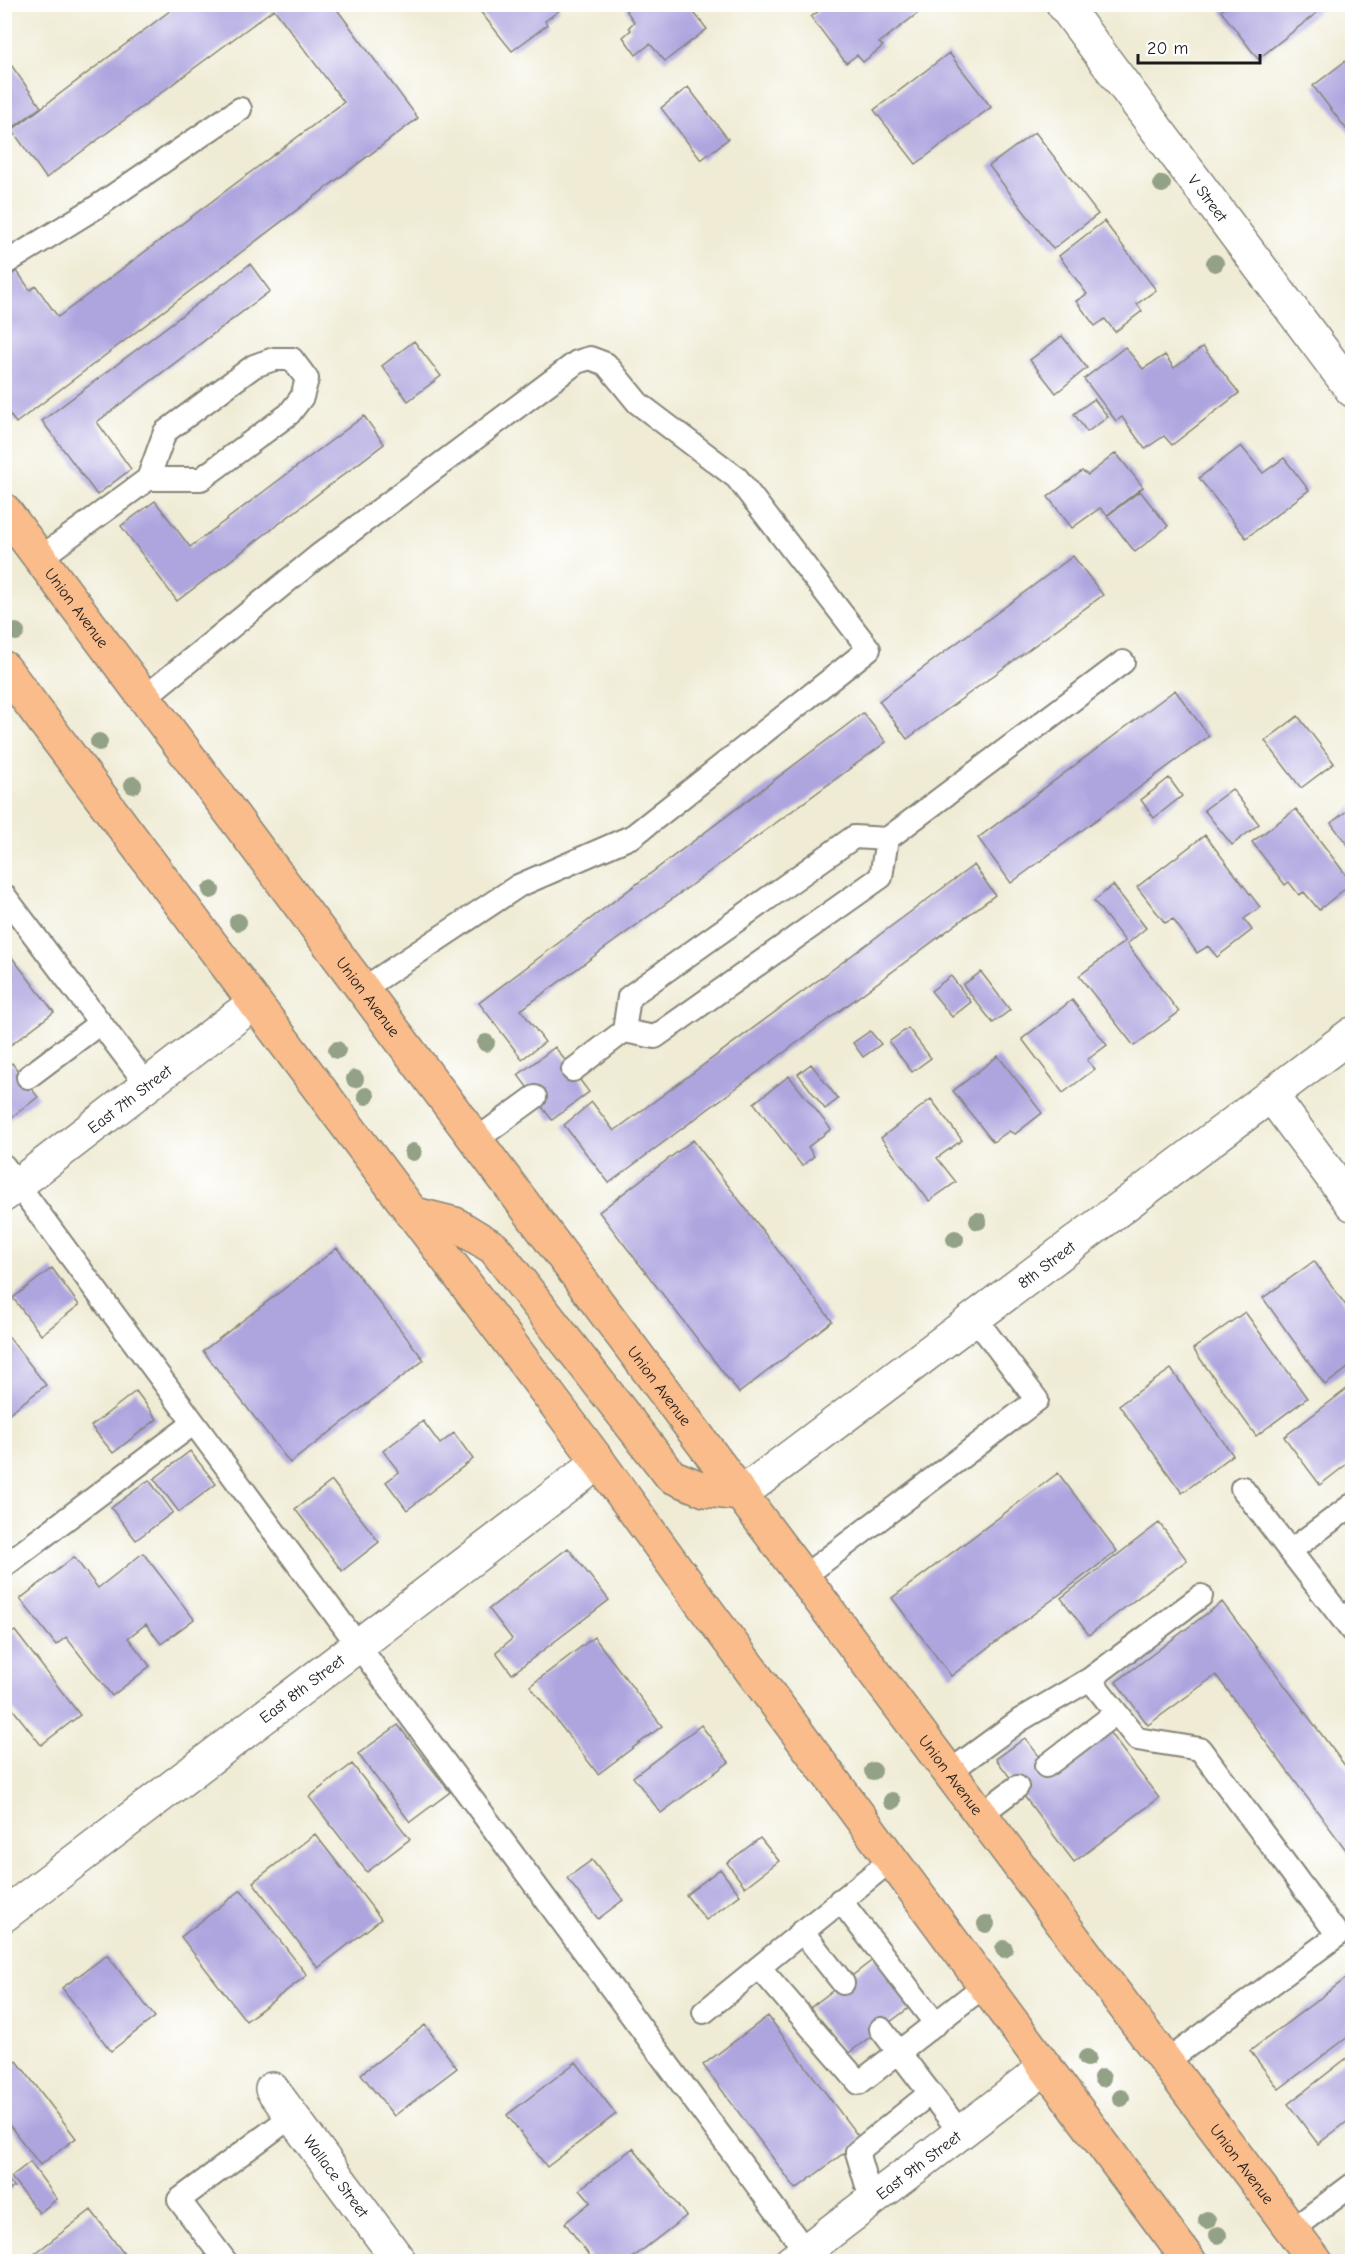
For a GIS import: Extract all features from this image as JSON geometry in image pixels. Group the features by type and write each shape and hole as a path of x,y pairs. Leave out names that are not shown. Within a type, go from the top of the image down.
{"highway":[{"name":"Union Avenue","path":"4,510 1316,2262"},
{"path":"4,668 599,1462 1190,2262"},
{"path":"411,1213 455,1224 494,1248 671,1476 705,1490 741,1494"}],"street":[{"name":"V Street","path":"1063,4 1353,390"},
{"name":"East 7th Street","path":"9,1182 147,1085 254,1003"},
{"name":"8th Street","path":"741,1494 1353,1035"},
{"path":"1271,1095 1353,1204"},
{"name":"East 8th Street","path":"4,1915 599,1462"},
{"name":"East 9th Street","path":"803,2258 871,2199 1046,2068"},
{"name":"Wallace Street","path":"272,2089 400,2262"}],"lane":[{"path":"4,264 95,208 240,109"},
{"path":"145,697 318,556 577,362 590,358 613,369 638,404 737,478 869,650 633,836 518,886 363,989"},
{"path":"40,558 148,479 165,432 254,366 274,359 292,359 307,379 302,397 289,414 201,479 148,479"},
{"path":"573,1070 624,1031 629,997 854,837 887,839 1123,662"},
{"path":"624,1031 655,1037 881,877 887,839"},
{"path":"4,895 147,1085"},
{"path":"28,1077 100,1023"},
{"path":"476,1140 535,1097"},
{"path":"9,1182 194,1423 358,1645 803,2258"},
{"path":"802,1577 1038,1400 975,1318"},
{"path":"4,1566 194,1423"},
{"path":"1242,1488 1353,1631"},
{"path":"1290,1551 1353,1505"},
{"path":"949,1772 1020,1720 1090,1679 1201,1596"},
{"path":"1090,1679 1137,1740 1200,1749 1338,1935 1166,2062"},
{"path":"1046,1766 1116,1713"},
{"path":"981,1814 1017,1787"},
{"path":"704,2012 891,1860"},
{"path":"840,1900 936,2024"},
{"path":"802,1931 843,1983"},
{"path":"759,1967 859,2083 985,1985"},
{"path":"880,2029 960,2132"},
{"path":"871,2199 857,2152 929,2094"},
{"path":"226,2262 179,2200 292,2116"},
{"path":"1292,2230 1353,2185"}],"building":[{"path":"179,4 333,4 418,118 16,423 4,407 4,281 17,271 30,290 36,286 58,317 344,102 274,9 46,178 12,130"},
{"path":"633,4 687,4 707,29 665,61 650,44 636,55 623,37 631,30 629,27 634,22 626,10"},
{"path":"828,4 912,4 918,13 879,43 883,46 863,62 857,55 846,63 811,17"},
{"path":"1230,4 1328,4 1258,59 1221,11"},
{"path":"475,5 555,5 560,10 545,21 547,25 512,51"},
{"path":"949,53 991,107 916,164 874,110"},
{"path":"4,55 41,107 4,134"},
{"path":"1352,56 1352,133 1350,134 1313,86"},
{"path":"688,87 728,139 701,160 661,108"},
{"path":"1035,132 1098,214 1053,249 989,166"},
{"path":"1104,221 1156,290 1137,304 1142,311 1115,332 1105,319 1095,326 1076,301 1087,294 1059,256"},
{"path":"250,264 270,291 97,422 131,469 97,495 42,421"},
{"path":"1062,336 1087,368 1056,393 1030,360"},
{"path":"414,341 441,376 408,401 382,366"},
{"path":"1125,347 1143,369 1165,355 1174,368 1203,347 1239,393 1172,445 1164,436 1145,449 1122,417 1116,421 1084,379"},
{"path":"1094,399 1108,417 1087,432 1074,414"},
{"path":"364,416 384,444 177,601 121,526 155,501 190,547"},
{"path":"1241,446 1263,473 1284,458 1309,490 1246,538 1199,478"},
{"path":"1116,453 1143,487 1107,515 1100,508 1072,528 1048,497 1082,471 1088,475"},
{"path":"1140,491 1168,526 1135,552 1107,516"},
{"path":"1073,556 1103,595 907,739 879,701"},
{"path":"1352,644 1352,657 1346,649"},
{"path":"1175,690 1209,736 1011,883 978,838"},
{"path":"863,713 886,742 521,1010 545,1042 522,1059 479,1003"},
{"path":"1298,716 1334,763 1301,788 1265,741"},
{"path":"1169,778 1182,796 1154,818 1141,800"},
{"path":"1232,789 1259,824 1232,845 1204,810"},
{"path":"1352,807 1352,851 1331,823"},
{"path":"1296,809 1352,883 1319,910 1304,892 1299,895 1289,882 1285,885 1252,842"},
{"path":"1205,835 1260,907 1244,919 1252,930 1217,957 1208,946 1197,953 1173,919 1165,923 1137,887"},
{"path":"974,865 995,895 609,1183 564,1125 592,1102 614,1131"},
{"path":"1113,885 1146,928 1127,944 1179,1012 1134,1046 1079,976 1125,941 1094,901"},
{"path":"4,947 54,1012 4,1050"},
{"path":"981,972 1010,1010 993,1023 963,985"},
{"path":"951,976 971,1002 952,1017 931,991"},
{"path":"1072,1000 1107,1045 1087,1060 1095,1069 1063,1093 1022,1039"},
{"path":"908,1028 931,1058 912,1072 889,1042"},
{"path":"870,1031 881,1044 863,1057 853,1043"},
{"path":"555,1047 589,1092 552,1120 518,1075"},
{"path":"998,1056 1042,1113 1015,1134 1009,1131 993,1142 953,1091"},
{"path":"12,1063 38,1097 4,1123 4,1069"},
{"path":"811,1064 838,1099 825,1109 798,1074"},
{"path":"789,1076 831,1129 808,1147 814,1156 802,1166 754,1103"},
{"path":"931,1099 962,1140 937,1158 956,1182 929,1201 881,1138"},
{"path":"693,1140 832,1321 739,1393 599,1212"},
{"path":"337,1248 424,1360 290,1463 203,1351"},
{"path":"1314,1261 1352,1314 1352,1365 1325,1385 1263,1298"},
{"path":"52,1268 79,1305 41,1335 13,1298"},
{"path":"1245,1312 1307,1398 1256,1436 1193,1349"},
{"path":"4,1331 46,1385 4,1417"},
{"path":"1171,1369 1233,1455 1182,1493 1119,1405"},
{"path":"1352,1385 1352,1460 1320,1485 1284,1437"},
{"path":"136,1391 157,1419 113,1453 91,1426"},
{"path":"423,1421 440,1444 454,1433 473,1459 407,1510 386,1482 399,1472 383,1451"},
{"path":"190,1451 216,1484 179,1512 154,1479"},
{"path":"1058,1473 1117,1551 951,1676 892,1598"},
{"path":"149,1480 173,1512 136,1540 111,1508"},
{"path":"332,1481 379,1542 342,1571 295,1509"},
{"path":"1159,1523 1187,1560 1089,1635 1061,1598"},
{"path":"568,1548 609,1600 512,1674 496,1652 512,1639 489,1609"},
{"path":"143,1553 194,1619 161,1644 146,1624 128,1638 150,1666 112,1696 66,1637 56,1645 20,1599 74,1557 98,1588"},
{"path":"1222,1602 1352,1775 1352,1858 1216,1675 1148,1725 1116,1682"},
{"path":"15,1631 80,1715 41,1745 4,1698 4,1639"},
{"path":"594,1637 662,1726 598,1774 530,1686"},
{"path":"398,1725 450,1792 410,1822 358,1754"},
{"path":"701,1725 729,1762 661,1813 633,1777"},
{"path":"1109,1732 1159,1798 1074,1862 996,1759 1025,1738 1053,1774"},
{"path":"352,1764 410,1839 367,1872 309,1797"},
{"path":"315,1834 381,1919 318,1968 253,1882"},
{"path":"760,1838 779,1861 745,1887 727,1863"},
{"path":"592,1860 623,1900 598,1919 567,1878"},
{"path":"720,1869 740,1895 706,1920 686,1895"},
{"path":"241,1890 307,1975 246,2021 181,1937"},
{"path":"107,1955 155,2017 111,2051 62,1988"},
{"path":"878,1956 914,2004 846,2055 810,2008"},
{"path":"1352,1974 1352,2034 1279,2089 1250,2051"},
{"path":"768,2016 861,2140 796,2189 703,2065"},
{"path":"425,2025 457,2068 394,2116 361,2074"},
{"path":"1352,2054 1352,2118 1318,2144 1288,2104"},
{"path":"17,2061 76,2138 40,2165 4,2118 4,2070"},
{"path":"576,2062 616,2114 547,2167 507,2115"},
{"path":"633,2148 686,2216 627,2262 594,2262 565,2223 591,2202 580,2189"},
{"path":"30,2162 57,2199 39,2213 11,2177"},
{"path":"4,2175 14,2187 4,2194"},
{"path":"91,2210 130,2262 24,2262"}]}
